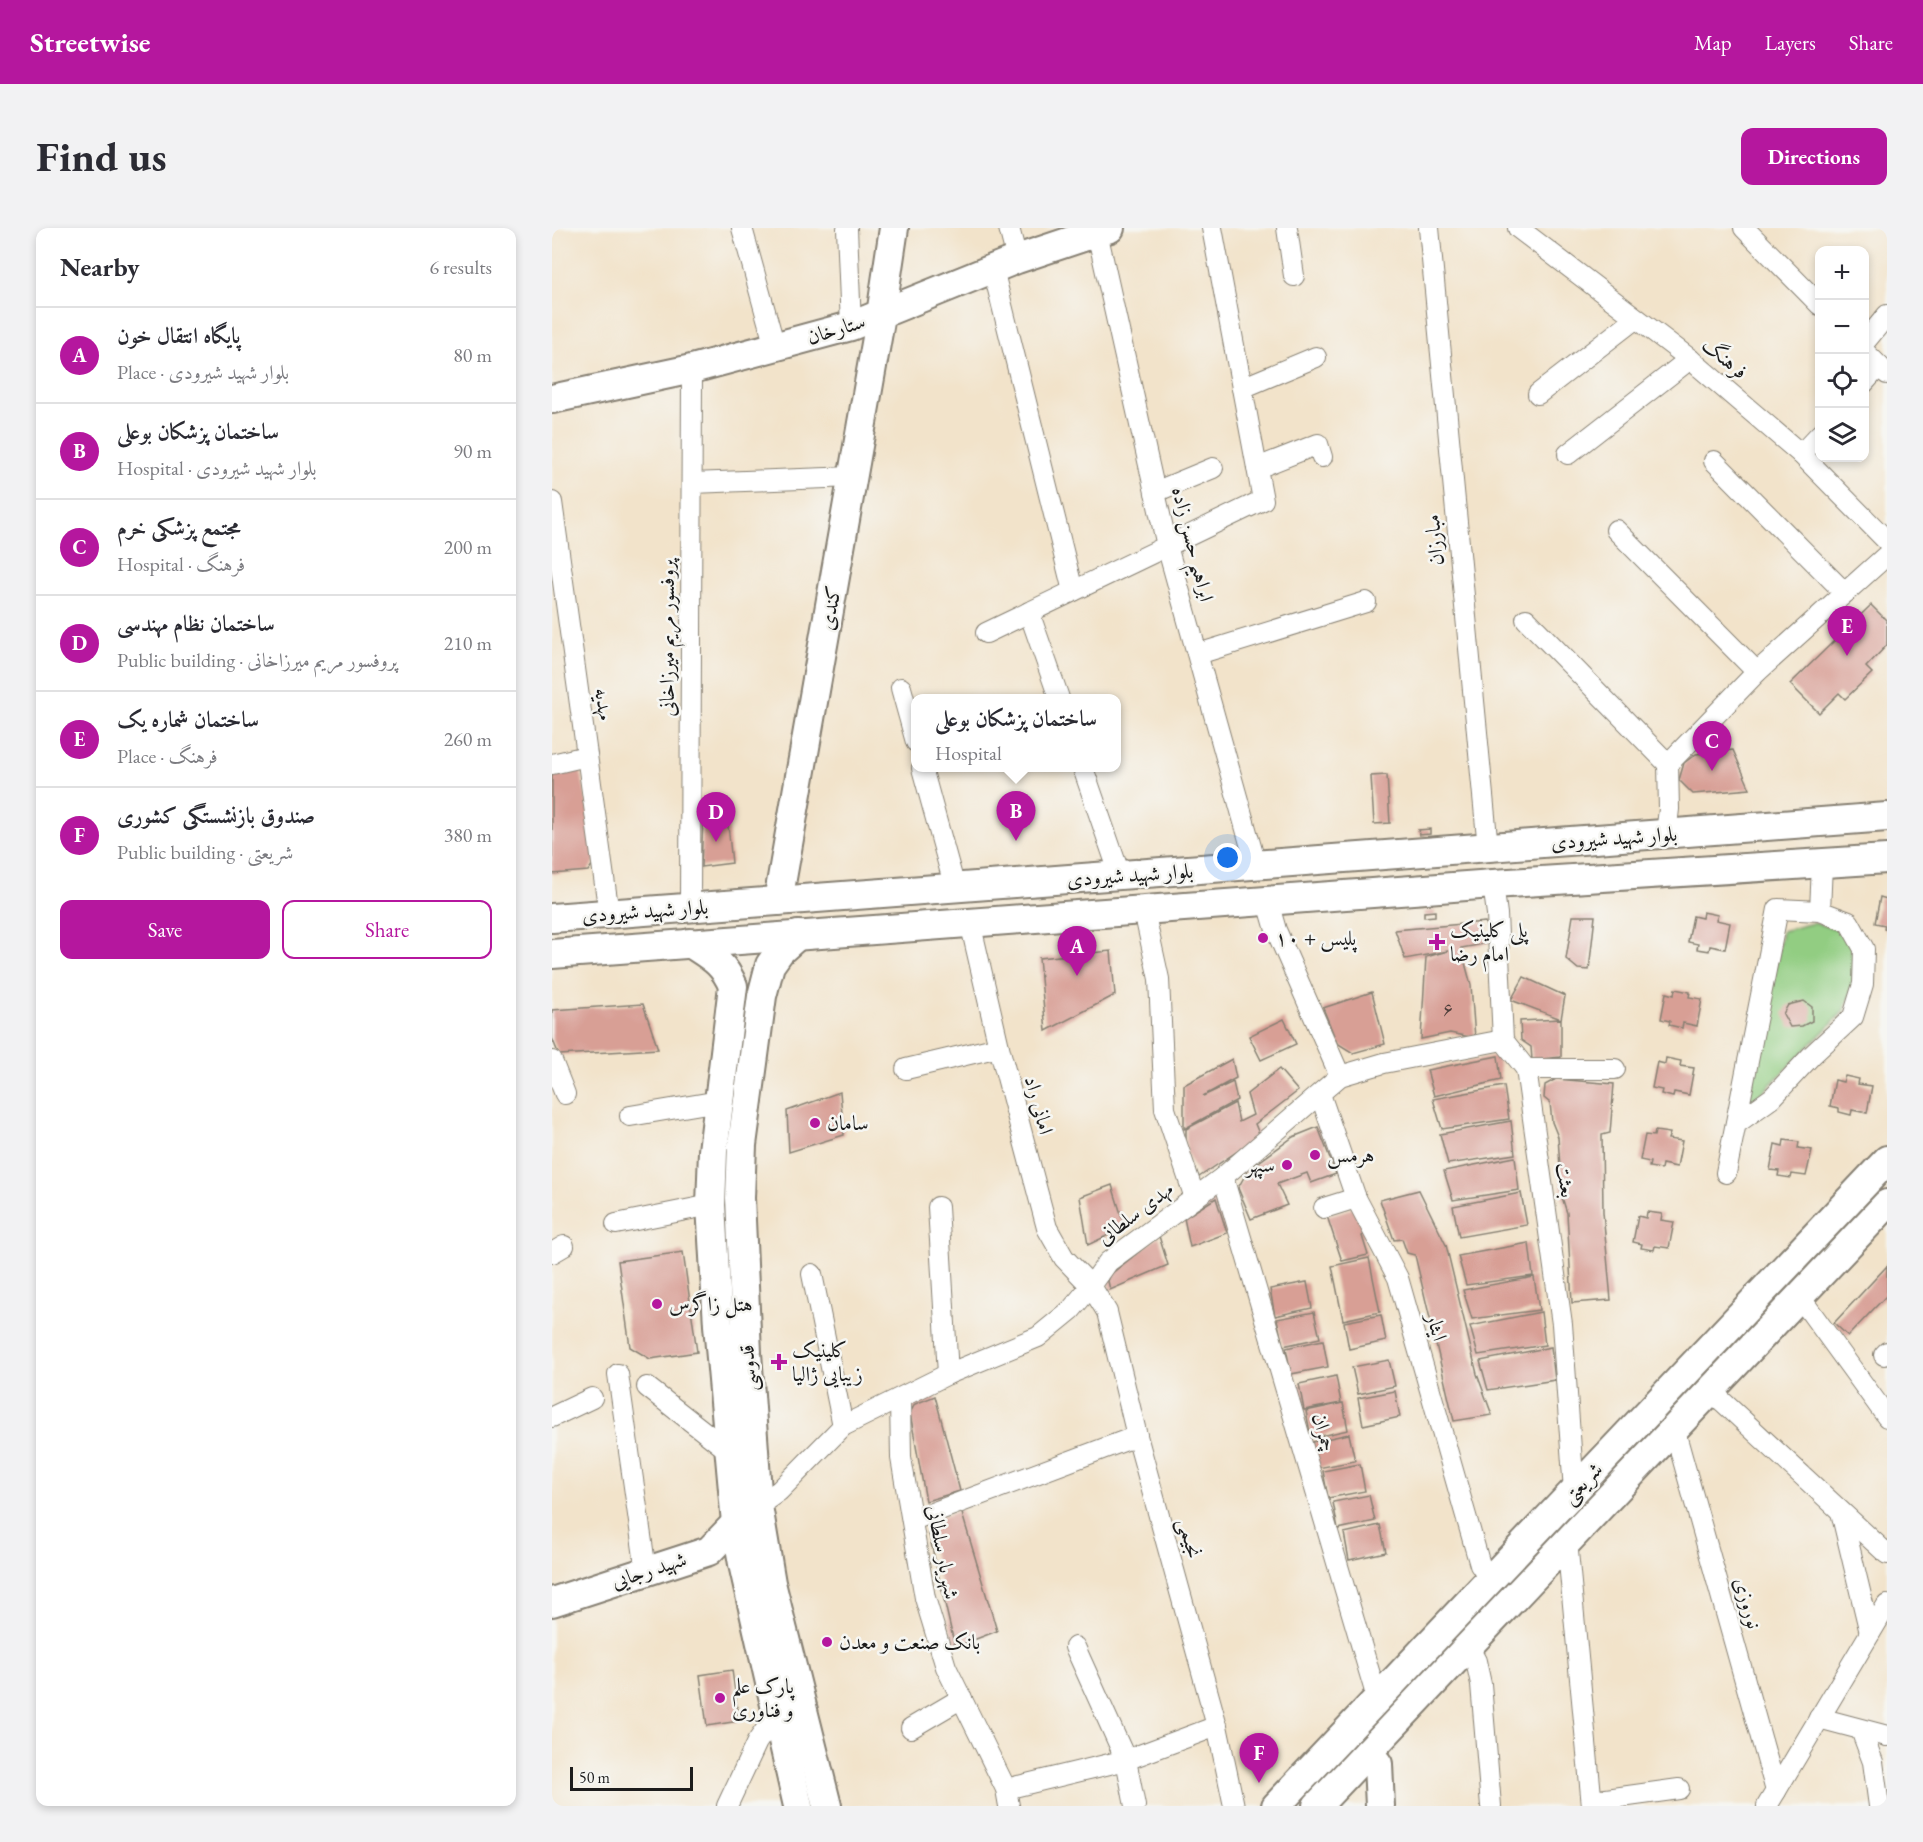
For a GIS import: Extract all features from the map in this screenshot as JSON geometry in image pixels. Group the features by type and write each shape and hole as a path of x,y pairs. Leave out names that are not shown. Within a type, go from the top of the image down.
{"main road":[{"name":"کندی","path":"778,901 881,315 894,228"},
{"name":"ستارخان","path":"552,399 692,369 851,326 1005,264 1104,230"},
{"name":"بلوار شهید شیرودی","path":"552,918 1887,818"},
{"name":"بلوار شهید شیرودی","path":"552,954 1493,884 1887,859"},
{"name":"قدوسی","path":"798,935 780,951 770,965 762,996 742,1145 740,1198 747,1353 758,1506 771,1583 827,1806"},
{"path":"690,943 723,967 732,986 742,975 755,978 762,996"},
{"name":"قدوسی","path":"732,986 713,1151 711,1205 718,1325 736,1523 776,1715 798,1806"},
{"name":"شریعتی","path":"1276,1806 1887,1160"},
{"name":"شریعتی","path":"1317,1806 1887,1204"},
{"name":"شهید رجایی","path":"552,1602 709,1551 736,1523"},
{"path":"709,1551 743,1564"},
{"path":"1368,1752 1378,1764 1380,1806"}],"street":[{"path":"742,228 775,347"},
{"path":"847,228 851,326"},
{"path":"1009,228 1005,264 1073,591"},
{"path":"986,633 1263,500 1212,228"},
{"path":"1287,228 1294,276"},
{"name":"مبارزان","path":"1429,228 1488,848"},
{"name":"فرهنگ","path":"1518,228 1690,359 1801,454 1887,541"},
{"path":"1744,228 1815,300"},
{"name":"ابراهیم حسن زاده","path":"1104,230 1167,546 1256,865"},
{"path":"1869,337 1887,315"},
{"path":"1538,394 1635,319"},
{"path":"1867,354 1883,370 1869,380"},
{"path":"1242,388 1316,357"},
{"path":"1568,454 1690,359"},
{"name":"پروفسور مریم میرزاخانی","path":"690,908 692,369"},
{"path":"1801,454 1815,439"},
{"path":"1257,468 1318,444 1322,457"},
{"path":"1714,461 1845,593"},
{"path":"1155,492 1213,468"},
{"path":"692,483 853,477"},
{"name":"مهدیه","path":"552,502 609,914"},
{"path":"1616,530 1757,672"},
{"path":"1668,764 1757,672 1887,555"},
{"path":"1198,654 1366,602"},
{"path":"1029,612 1057,694"},
{"path":"1526,619 1668,764 1669,809 1666,834"},
{"path":"901,688 911,727"},
{"path":"552,764 587,756"},
{"path":"923,772 955,888"},
{"path":"1084,772 1119,876"},
{"path":"1820,911 1822,864"},
{"path":"1493,884 1497,914 1503,1040 1526,1068 1614,1069"},
{"path":"1268,902 1276,930 1340,1076"},
{"path":"1726,1173 1778,909 1820,911 1849,922 1864,949 1863,984 1853,1017 1812,1055 1772,1098 1737,1123"},
{"path":"1144,911 1159,979 1165,1109 1195,1198"},
{"name":"امانی راد","path":"970,922 999,1047 1047,1228 1064,1258 1091,1286"},
{"name":"مهدی سلطانی","path":"758,1506 779,1491 843,1426 948,1374 1038,1337 1071,1310 1108,1262 1223,1177 1340,1076 1384,1063 1503,1040"},
{"path":"906,1069 999,1047"},
{"path":"552,1061 565,1094"},
{"name":"بعثت","path":"1526,1068 1562,1324 1574,1491"},
{"name":"ایثار","path":"1320,1094 1356,1198 1398,1278 1480,1565 1490,1580"},
{"path":"630,1116 719,1101"},
{"name":"چمران","path":"1223,1177 1376,1700"},
{"path":"1324,1208 1356,1198"},
{"path":"616,1224 711,1205"},
{"path":"938,1207 948,1374"},
{"path":"812,1274 843,1426"},
{"name":"نجیمی","path":"1091,1286 1107,1312 1137,1436 1217,1726 1234,1806"},
{"path":"1799,1296 1887,1417"},
{"path":"618,1374 645,1571"},
{"path":"647,1387 730,1452"},
{"path":"1710,1390 1887,1554"},
{"path":"552,1417 592,1398"},
{"name":"شهریار سلطانی","path":"900,1399 902,1458 926,1598 946,1667 1007,1798"},
{"name":"نوروزی","path":"1674,1428 1771,1798"},
{"path":"913,1520 1137,1436"},
{"path":"1841,1512 1870,1633"},
{"path":"1567,1541 1592,1804 1679,1789"},
{"path":"1771,1798 1887,1605"},
{"path":"1468,1646 1476,1661 1481,1684 1491,1806"},
{"path":"1075,1647 1126,1760 1135,1806"},
{"path":"911,1728 962,1698"},
{"path":"727,1806 757,1742 776,1715"},
{"path":"1819,1718 1887,1736"},
{"path":"1007,1798 1126,1760 1217,1726"},
{"path":"1861,1730 1873,1762 1879,1806"}],"green space":[{"path":"1813,923 1843,930 1856,952 1856,981 1843,1012 1746,1109 1782,931"}],"building":[{"path":"1871,605 1887,621 1887,645 1866,667 1872,673 1845,699 1839,693 1819,713 1790,684"},
{"path":"1733,750 1750,789 1693,794 1679,780 1684,763 1696,754"},
{"path":"580,767 598,857 588,871 552,874 552,773"},
{"path":"1387,775 1390,823 1374,824 1371,776"},
{"path":"727,816 732,863 701,867 703,820"},
{"path":"1430,829 1430,834 1419,835 1418,830"},
{"path":"1880,897 1887,899 1887,930 1884,929 1885,925 1875,923"},
{"path":"1435,911 1435,916 1424,917 1424,912"},
{"path":"1703,912 1718,915 1716,920 1730,923 1725,949 1710,946 1709,951 1697,949 1698,944 1688,942 1693,916 1702,918"},
{"path":"1573,916 1595,916 1589,970 1578,969 1566,959"},
{"path":"1485,922 1490,943 1461,948 1471,985 1475,1038 1450,1033 1421,1039 1426,957 1448,951 1405,959 1395,930"},
{"path":"1111,951 1115,995 1046,1031 1039,958"},
{"path":"1524,977 1565,996 1561,1019 1511,1000"},
{"path":"1675,989 1690,992 1689,997 1702,999 1697,1026 1683,1023 1682,1028 1669,1025 1670,1021 1661,1019 1666,993 1674,995"},
{"path":"1372,992 1385,1044 1353,1053 1337,1043 1323,1008"},
{"path":"1804,1001 1812,1007 1812,1021 1802,1026 1790,1027 1783,1014 1788,1005"},
{"path":"643,1004 658,1049 559,1055 552,1038 552,1010"},
{"path":"1284,1019 1296,1044 1261,1060 1249,1036"},
{"path":"1561,1019 1561,1057 1532,1060 1531,1047 1521,1040 1520,1021"},
{"path":"1498,1056 1501,1080 1434,1096 1427,1070"},
{"path":"1666,1058 1681,1061 1680,1066 1694,1068 1689,1095 1674,1092 1673,1097 1661,1094 1662,1090 1652,1088 1657,1062 1665,1064"},
{"path":"1232,1059 1236,1078 1203,1096 1233,1082 1237,1100 1184,1129 1184,1085"},
{"path":"1279,1069 1298,1091 1255,1124 1260,1136 1199,1177 1186,1151 1186,1129 1235,1103 1239,1122 1253,1115 1247,1094"},
{"path":"1845,1076 1859,1079 1858,1084 1872,1086 1867,1113 1852,1110 1851,1115 1839,1112 1839,1108 1830,1106 1835,1080 1843,1082"},
{"path":"1556,1079 1614,1084 1610,1133 1602,1135 1603,1212 1611,1300 1572,1303 1567,1213 1562,1197 1558,1137 1552,1122 1550,1103 1544,1098 1545,1085"},
{"path":"1504,1086 1509,1119 1442,1129 1433,1099"},
{"name":"سامان","path":"840,1092 844,1135 789,1152 787,1111"},
{"path":"1511,1121 1515,1154 1448,1164 1440,1134"},
{"path":"1318,1127 1336,1174 1311,1183 1307,1173 1277,1184 1287,1205 1251,1219 1238,1188 1248,1170 1293,1137"},
{"path":"1655,1131 1670,1133 1668,1139 1682,1141 1677,1167 1662,1164 1661,1169 1649,1167 1650,1162 1640,1160 1645,1135 1654,1136"},
{"path":"1784,1140 1799,1142 1798,1148 1812,1150 1806,1176 1792,1174 1791,1178 1778,1176 1779,1171 1770,1170 1775,1144 1783,1146"},
{"path":"1515,1157 1519,1190 1453,1200 1444,1171"},
{"path":"1112,1185 1125,1227 1088,1245 1080,1197"},
{"path":"1419,1190 1446,1245 1477,1374 1492,1415 1454,1421 1415,1255 1407,1253 1402,1239 1394,1240 1380,1200"},
{"path":"1521,1193 1527,1225 1459,1237 1453,1206"},
{"path":"1216,1198 1227,1233 1190,1247 1184,1218"},
{"path":"1356,1207 1365,1234 1362,1236 1368,1255 1342,1261 1327,1216"},
{"path":"1647,1212 1662,1214 1661,1220 1674,1222 1669,1248 1655,1246 1654,1250 1641,1248 1642,1244 1633,1242 1638,1216 1646,1218"},
{"path":"1159,1236 1168,1265 1110,1290 1108,1281 1111,1274"},
{"path":"1529,1243 1533,1276 1466,1285 1458,1256"},
{"name":"هتل زاگرس","path":"683,1252 697,1352 650,1359 630,1347 618,1261"},
{"path":"1369,1258 1380,1312 1343,1320 1332,1266"},
{"path":"1887,1266 1887,1295 1848,1336 1834,1323"},
{"path":"1534,1277 1539,1310 1472,1319 1463,1290"},
{"path":"1307,1282 1312,1308 1275,1316 1270,1289"},
{"path":"1314,1312 1320,1338 1283,1346 1277,1319"},
{"path":"1541,1312 1545,1345 1478,1355 1470,1326"},
{"path":"1381,1315 1386,1341 1349,1349 1344,1322"},
{"path":"1323,1340 1328,1367 1291,1374 1286,1348"},
{"path":"1551,1347 1555,1380 1488,1390 1480,1361"},
{"path":"1389,1360 1395,1386 1358,1394 1352,1367"},
{"path":"1336,1376 1341,1403 1304,1410 1299,1384"},
{"path":"1395,1391 1400,1417 1363,1425 1358,1398"},
{"path":"935,1396 960,1491 926,1501 910,1413 915,1404"},
{"path":"1343,1403 1348,1430 1311,1438 1306,1411"},
{"path":"1349,1434 1355,1461 1318,1468 1312,1442"},
{"path":"1360,1464 1365,1491 1328,1498 1323,1471"},
{"path":"1369,1495 1375,1521 1338,1529 1333,1502"},
{"path":"961,1510 997,1631 955,1647 928,1530 933,1521"},
{"path":"1380,1525 1386,1552 1349,1560 1344,1533"},
{"name":"پارک علم و فناوری","path":"732,1670 739,1721 707,1726 700,1675"}],"place":[{"name":"ساختمان شماره یک","path":"1847,656"},
{"name":"مجتمع پزشکی خرم","path":"1712,771"},
{"name":"ساختمان پزشکان بوعلی","path":"1016,841"},
{"name":"ساختمان نظام مهندسی","path":"716,842"},
{"name":"پلیس + ۱۰","path":"1263,938"},
{"name":"پلی کلینیک امام رضا","path":"1437,942"},
{"name":"پایگاه انتقال خون","path":"1077,976"},
{"name":"سامان","path":"815,1123"},
{"name":"هرمس","path":"1315,1155"},
{"name":"سپهر","path":"1287,1165"},
{"name":"هتل زاگرس","path":"657,1304"},
{"name":"کلینیک زیبایی ژالیا","path":"779,1362"},
{"name":"بانک صنعت و معدن","path":"827,1642"},
{"name":"پارک علم و فناوری","path":"720,1698"},
{"name":"صندوق بازنشستگی کشوری","path":"1259,1783"}]}
